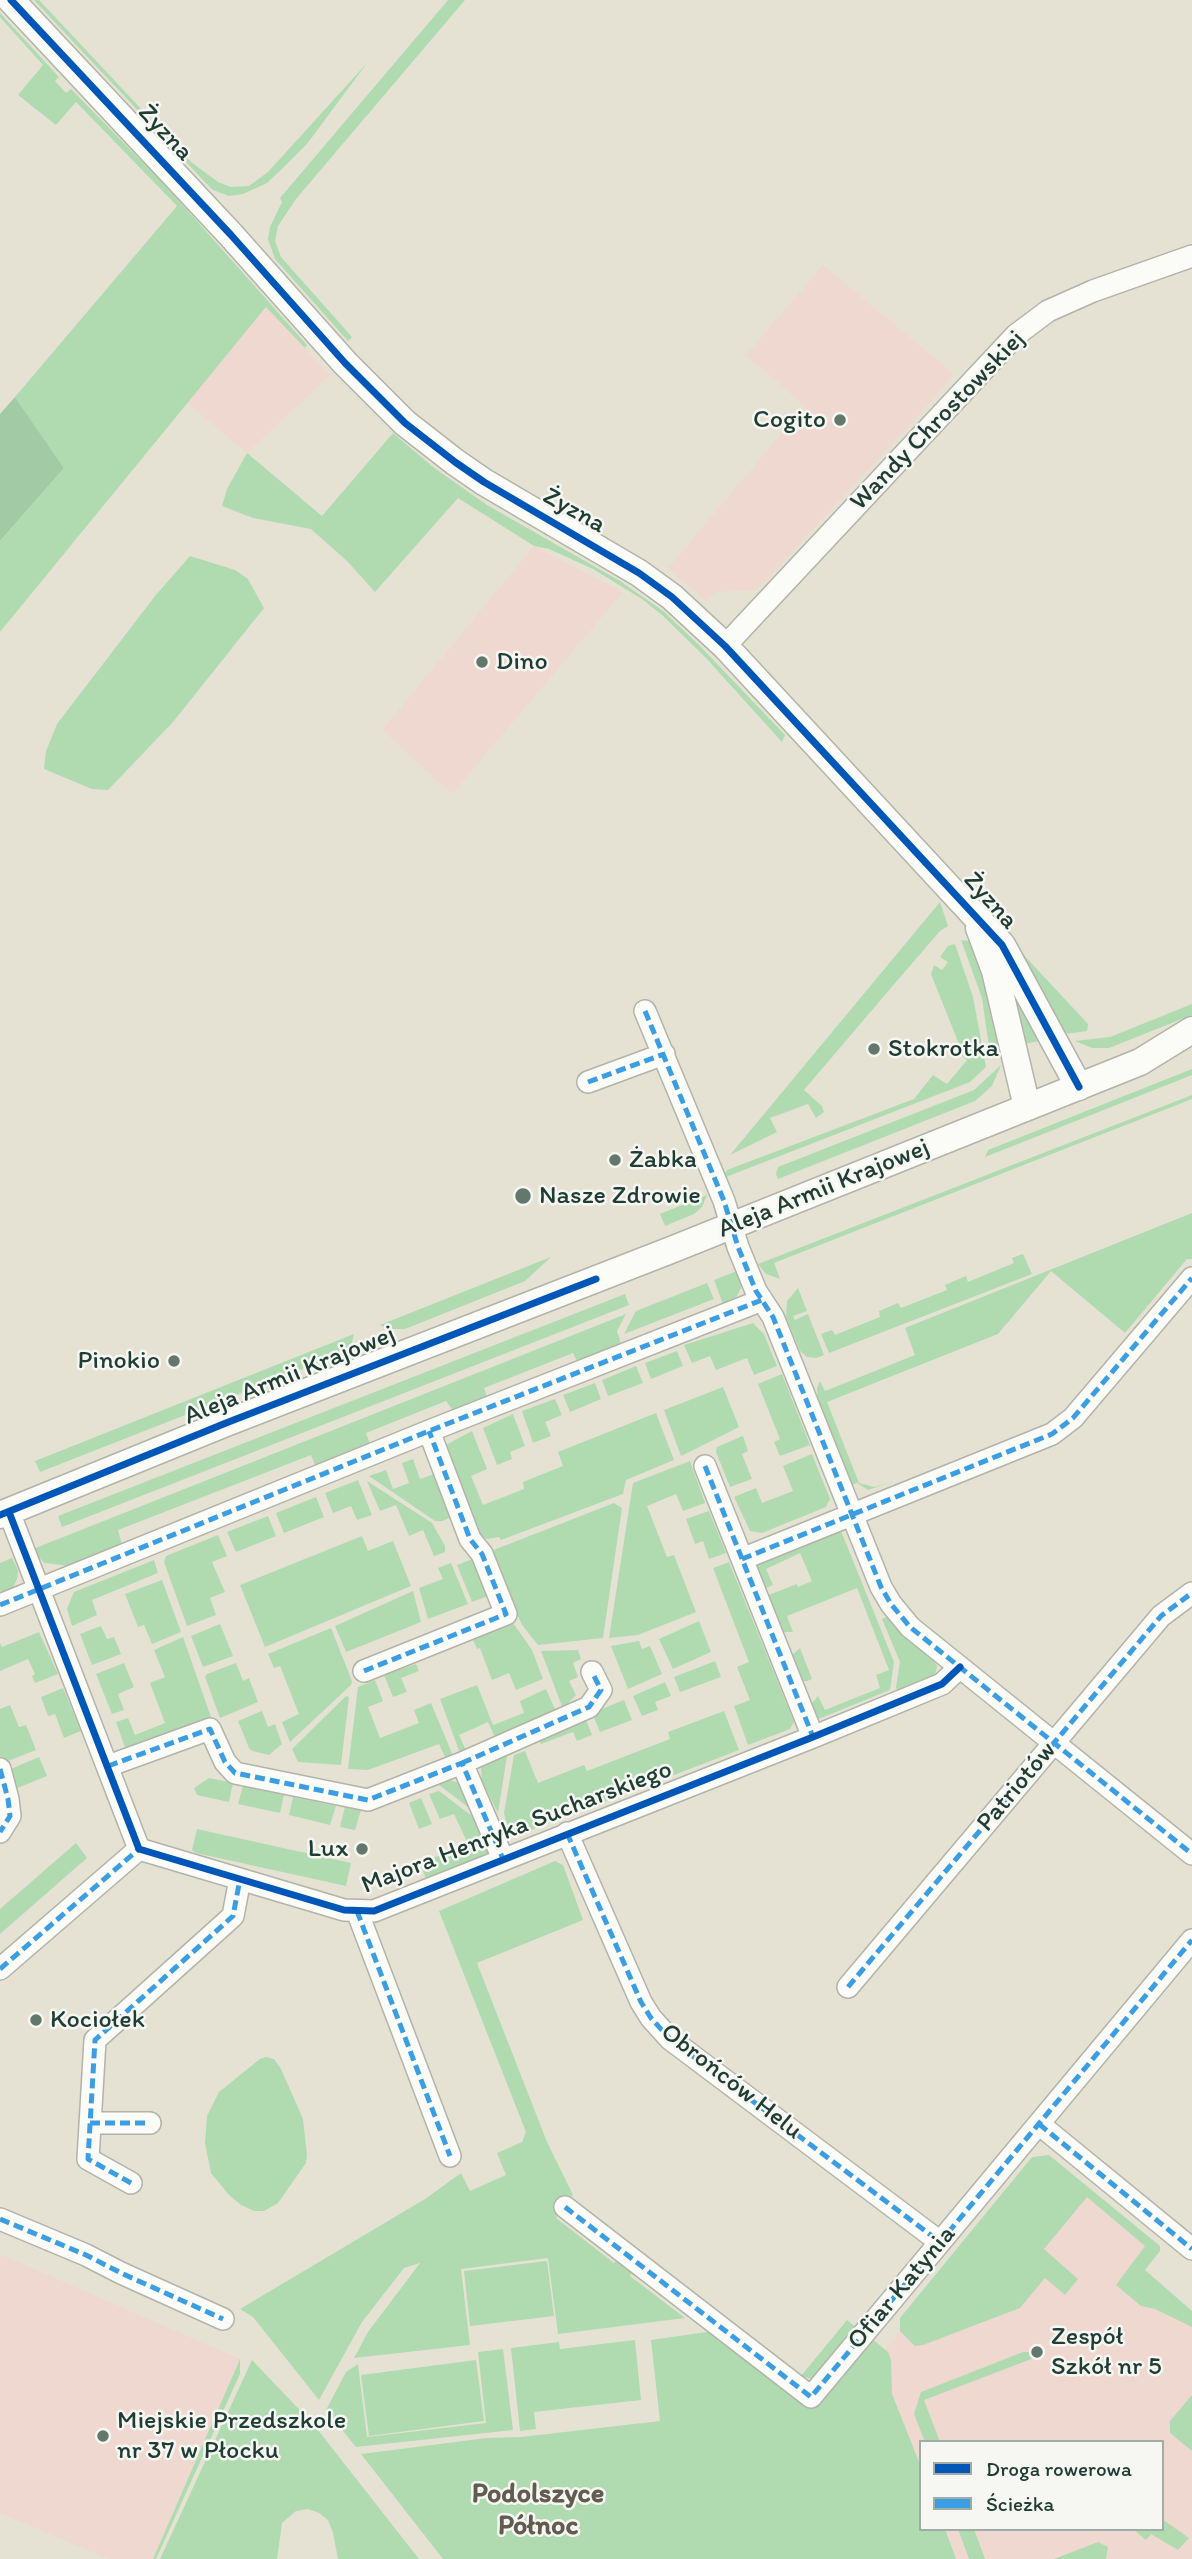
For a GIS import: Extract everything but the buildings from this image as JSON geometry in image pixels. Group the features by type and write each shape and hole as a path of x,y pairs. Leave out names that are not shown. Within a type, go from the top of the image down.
{"street":[{"name":"Żyzna","path":"11,0 232,235 331,347 387,406 421,437 484,482 658,586 725,646 1008,953 1079,1087"},
{"name":"Wandy Chrostowskiej","path":"725,646 1016,335 1048,311 1070,301 1192,256"},
{"name":"Żyzna","path":"971,911 995,971 1027,1107"},
{"path":"645,1011 724,1201 756,1291 773,1317 881,1587 891,1604 910,1627 1192,1854"},
{"name":"Aleja Armii Krajowej","path":"4,1513 1079,1087 1140,1062 1192,1030"},
{"path":"588,1082 664,1054"},
{"name":"Aleja Armii Krajowej","path":"1140,1062 1192,1054"},
{"path":"742,1559 1040,1440 1063,1426 1084,1406 1192,1278"},
{"path":"0,1605 429,1431 762,1300"},
{"path":"364,1671 506,1614 482,1554 470,1539 429,1431"},
{"path":"705,1466 813,1737"},
{"path":"0,1969 139,1849 40,1590 4,1513"},
{"name":"Patriotów","path":"848,1987 1161,1616 1192,1593"},
{"name":"Majora Henryka Sucharskiego","path":"139,1849 344,1910 374,1911 942,1684 960,1667"},
{"path":"108,1766 210,1729 225,1762 235,1773 368,1800 462,1763 589,1707 601,1690 593,1672"},
{"path":"462,1763 503,1859"},
{"path":"0,1769 10,1816 0,1832"},
{"name":"Obrońców Helu","path":"567,1833 641,2002 670,2039 940,2242"},
{"path":"131,2183 88,2158 95,2040 233,1916 240,1880"},
{"path":"357,1911 450,2156"},
{"name":"Ofiar Katynia","path":"565,2207 810,2397 1192,1940"},
{"path":"90,2123 150,2123"},
{"path":"1039,2124 1192,2249"},
{"path":"0,2219 86,2255 223,2319"}],"shaded area":[{"path":"823,265 954,374 757,590 716,592 706,601 668,568 805,406 746,355"},
{"path":"267,307 330,375 247,453 186,402"},
{"path":"534,546 623,592 452,794 382,730"},
{"name":"Zespół Szkół nr 5","path":"1038,2165 1058,2165 1159,2248 1143,2268 1192,2311 1192,2559 921,2559 938,2531 1164,2531 1164,2440 919,2440 919,2477 874,2363"},
{"name":"Miejskie Przedszkole nr 37 w Płocku","path":"0,2254 240,2359 153,2559 108,2559 0,2513"}],"green space":[{"path":"34,0 39,0 191,162 218,182 231,187 249,186 268,172 367,63 307,144 283,168 267,183 243,194 229,196 213,190 203,180"},
{"path":"448,0 465,0 296,199 278,226 275,241 281,257 352,337 348,341 275,259 268,239 270,227 282,202 280,198"},
{"path":"0,13 59,77 55,81 66,93 71,89 164,184 307,345 305,348 266,307 0,632 0,541 64,468 15,397 177,206 76,102 56,125 18,95 43,65 0,17"},
{"path":"15,397 64,468 0,541 0,414"},
{"path":"393,433 433,467 487,505 620,581 663,611 785,735 782,742 706,658 642,599 593,569 549,549 534,546 458,498 375,592 347,561 311,529 253,518 222,506 227,489 247,453 322,516"},
{"path":"190,556 235,570 248,579 264,608 173,722 108,790 92,789 44,769 46,751 57,724 155,596"},
{"path":"940,902 948,926 940,931 804,1090 822,1106 824,1112 816,1118 808,1104 770,1118 777,1132 730,1155"},
{"path":"961,940 969,941 980,964 1001,1049 996,1051 989,1047 982,998"},
{"path":"955,944 973,997 986,1067 970,1082 726,1177 724,1175 727,1170 914,1099 933,1075 947,1084 967,1060 955,1050 959,1044 931,974 934,965 942,970 948,962 940,957 948,946"},
{"path":"1021,952 1088,1024 1087,1031 1065,1034"},
{"path":"1011,985 1039,1041 1024,1044"},
{"path":"1192,1004 1192,1015 1109,1048 1092,1048 1075,1041 1110,1037"},
{"path":"1001,1065 992,1086 975,1101 778,1179 778,1167 974,1090"},
{"path":"1192,1069 1192,1075 985,1157 988,1150"},
{"path":"1192,1095 1192,1099 774,1263 780,1279 766,1274 758,1264"},
{"path":"707,1195 702,1207 694,1214 665,1226 660,1214"},
{"path":"1192,1213 1192,1259 1187,1259 1125,1333 1051,1271 998,1334 827,1402 859,1483 874,1487 888,1483 868,1490 857,1483 852,1485 818,1400 817,1388 820,1381 825,1391 915,1355 905,1328"},
{"path":"1023,1254 1032,1274 829,1353 821,1334 832,1330 835,1335 880,1317 879,1311 898,1303 901,1308 947,1290 945,1285 966,1276 968,1282 1014,1263 1012,1258"},
{"path":"551,1257 525,1281 405,1329 389,1329 380,1325"},
{"path":"737,1271 741,1288 737,1296 724,1307 714,1280"},
{"path":"707,1283 714,1299 624,1334 636,1311"},
{"path":"798,1288 807,1311 793,1316 795,1320 808,1314 824,1355 816,1358 807,1357 800,1351 786,1317 787,1301"},
{"path":"625,1294 629,1305 62,1527 58,1516"},
{"path":"626,1314 617,1331 622,1347 579,1365 573,1353 484,1388 488,1400 455,1413 446,1401 366,1433 371,1447 317,1470 311,1455 118,1530 122,1545 69,1566 45,1563 33,1549"},
{"path":"753,1323 764,1334 777,1366 754,1375 747,1358 716,1370 710,1356 692,1363 684,1345"},
{"path":"354,1334 351,1347 343,1353 40,1472 35,1461"},
{"path":"677,1351 683,1366 651,1379 645,1363"},
{"path":"636,1366 643,1383 608,1396 602,1380"},
{"path":"782,1374 810,1445 780,1456 774,1442 780,1439 758,1384"},
{"path":"595,1383 601,1399 570,1412 563,1395"},
{"path":"723,1387 739,1427 681,1456 664,1410"},
{"path":"555,1399 562,1415 545,1422 551,1436 533,1443 522,1411"},
{"path":"656,1413 674,1460 626,1480 623,1494 501,1540 499,1537 487,1539 478,1534 442,1447 472,1431 487,1469 471,1476 483,1505 524,1489 523,1482 563,1466 558,1452"},
{"path":"513,1414 525,1446 510,1452 512,1459 497,1465 483,1428"},
{"path":"743,1436 748,1451 742,1454 752,1479 730,1487 716,1452 717,1447"},
{"path":"812,1454 830,1499 826,1507 762,1533 750,1531 734,1497 756,1488 762,1503 793,1491 783,1466"},
{"path":"413,1459 420,1479 437,1473 454,1516 435,1521 369,1476 386,1470 393,1489 409,1483 402,1463"},
{"path":"690,1461 705,1503 683,1511 676,1494 647,1506 667,1557 674,1555 696,1612 638,1635 609,1638 633,1483"},
{"path":"358,1480 372,1515 357,1520 351,1506 333,1513 325,1493"},
{"path":"367,1481 432,1523 445,1546 445,1552 434,1556 423,1530 409,1536 396,1505 380,1511"},
{"path":"316,1497 324,1517 284,1533 276,1513"},
{"path":"614,1503 622,1508 603,1638 538,1645 522,1625 491,1551"},
{"path":"709,1511 726,1553 709,1559 703,1541 695,1544 686,1519"},
{"path":"268,1516 276,1536 236,1552 227,1532"},
{"path":"839,1526 894,1662 890,1690 816,1720 809,1707 818,1696 825,1710 880,1688 876,1675 889,1670 857,1588 787,1616 793,1632 783,1632 780,1631 766,1596 812,1581 800,1553 766,1569 773,1585 764,1589 757,1569 758,1563"},
{"path":"218,1535 227,1556 212,1562 225,1592 210,1598 216,1615 187,1626 164,1562 166,1556"},
{"path":"362,1536 368,1551 393,1541 411,1586 265,1647 240,1585"},
{"path":"12,1558 18,1570 17,1579 13,1588 2,1596 0,1563"},
{"path":"475,1558 491,1595 472,1602 457,1565"},
{"path":"154,1560 158,1573 92,1600 97,1615 72,1626 67,1609 74,1592"},
{"path":"729,1562 794,1722 790,1729 748,1745 734,1706 750,1700 737,1667 749,1662 713,1568"},
{"path":"451,1563 468,1604 428,1619 419,1588 443,1579 438,1568"},
{"path":"162,1580 181,1632 152,1644 144,1625 138,1627 125,1594"},
{"path":"413,1591 421,1622 346,1652 335,1626"},
{"path":"887,1617 931,1657 937,1666 935,1675 899,1693 896,1687 900,1662 882,1619"},
{"path":"699,1621 711,1652 673,1669 659,1639"},
{"path":"513,1623 532,1650 543,1679 516,1690 509,1673 492,1680 480,1648 477,1649 472,1638"},
{"path":"220,1624 233,1656 203,1667 191,1636"},
{"path":"101,1626 107,1639 114,1637 121,1654 92,1665 80,1634"},
{"path":"331,1628 352,1681 351,1685 290,1742 282,1722 299,1714 280,1666 274,1668 268,1654"},
{"path":"39,1632 58,1674 35,1683 32,1676 35,1674 28,1659 0,1671 0,1643 2,1647"},
{"path":"183,1637 212,1720 126,1750 116,1722 128,1718 135,1735 165,1723 150,1683 165,1677 154,1650"},
{"path":"639,1641 642,1649 650,1646 662,1674 628,1689 611,1646"},
{"path":"800,1648 812,1679 807,1681 802,1681 791,1656"},
{"path":"578,1650 581,1659 573,1663 578,1677 569,1681 576,1695 563,1709 541,1651"},
{"path":"715,1661 721,1677 680,1692 674,1677"},
{"path":"124,1663 134,1687 118,1694 124,1710 112,1714 96,1674"},
{"path":"236,1663 243,1681 249,1678 258,1702 220,1718 205,1677"},
{"path":"416,1664 419,1671 401,1678 407,1692 393,1697 384,1675"},
{"path":"375,1680 383,1701 368,1707 380,1738 419,1723 414,1710 431,1703 454,1758 447,1761 439,1744 368,1770 348,1769 358,1687"},
{"path":"665,1682 671,1696 655,1702 658,1710 642,1716 633,1696"},
{"path":"477,1685 493,1725 524,1713 520,1701 546,1689 557,1714 496,1740 488,1722 459,1735 467,1753 461,1756 440,1699"},
{"path":"63,1688 81,1731 64,1738 55,1714 48,1716 41,1697"},
{"path":"346,1696 349,1697 341,1765 298,1762 292,1749"},
{"path":"624,1700 632,1720 600,1732 592,1713"},
{"path":"10,1705 19,1727 26,1725 36,1750 3,1763 0,1756 0,1709"},
{"path":"262,1711 268,1727 275,1724 282,1744 269,1755 249,1748 238,1721"},
{"path":"724,1711 739,1750 518,1835 508,1829 504,1813 514,1755 525,1751 538,1783 584,1765 587,1771 670,1739 668,1732"},
{"path":"584,1715 592,1735 577,1741 573,1732 541,1744 537,1736"},
{"path":"506,1753 498,1813 482,1781 481,1769 484,1762"},
{"path":"39,1757 47,1776 15,1789 6,1771"},
{"path":"209,1778 233,1783 229,1802 197,1795 194,1788"},
{"path":"446,1779 460,1783 477,1814 439,1785 428,1789 427,1786"},
{"path":"243,1786 284,1795 280,1813 238,1804"},
{"path":"439,1791 485,1826 490,1851 426,1879 420,1863 468,1844 454,1814 440,1819 429,1794"},
{"path":"293,1797 336,1806 330,1825 289,1815"},
{"path":"421,1798 432,1824 419,1829 409,1803"},
{"path":"345,1807 361,1810 355,1830 340,1827"},
{"path":"197,1829 351,1863 346,1886 196,1853 192,1850"},
{"path":"76,1843 87,1858 0,1934 0,1909"},
{"path":"555,1861 563,1865 583,1920 477,1963 547,2142 573,2195 556,2218 614,2263 620,2256 636,2268 630,2276 685,2318 558,2334 548,2258 461,2269 470,2345 354,2358 368,2332 420,2263 404,2268 362,2322 319,2400 253,2317 240,2309 425,2199 461,2173 470,2191 506,2175 497,2153 522,2142 526,2132 439,1911"},
{"path":"266,2057 274,2059 281,2069 303,2119 307,2155 306,2163 278,2203 264,2211 254,2211 229,2195 211,2173 205,2143 207,2116 219,2092"},
{"path":"1049,2155 1160,2246 1160,2251 1145,2270 1192,2311 1192,2327 1155,2309 1141,2306 1116,2285 1145,2246 1087,2197 1044,2249 1078,2279 1065,2295 1045,2278 1020,2308 915,2346 900,2331 900,2318 1032,2157"},
{"path":"547,2261 554,2316 470,2326 464,2271"},
{"path":"847,2320 857,2328 812,2379 801,2376"},
{"path":"714,2331 814,2407 871,2338 888,2352 891,2360 892,2394 919,2462 919,2531 946,2531 956,2559 443,2559 361,2454 660,2421 651,2340"},
{"path":"635,2340 641,2400 534,2412 536,2429 520,2431 511,2348 559,2342 560,2349"},
{"path":"503,2349 513,2430 356,2447 326,2410 346,2372 358,2364 367,2437 486,2423 478,2352"},
{"path":"1023,2352 1029,2352 1034,2358 924,2400 939,2440 924,2440 914,2414 921,2392"},
{"path":"240,2359 240,2374 156,2559 153,2559"},
{"path":"252,2360 314,2425 419,2559 338,2559 328,2520 308,2509 296,2511 282,2523 277,2559 160,2559"},
{"path":"476,2360 484,2421 369,2436 361,2375"},
{"path":"1192,2395 1192,2451 1170,2433 1170,2421"},
{"path":"1164,2520 1189,2538 1178,2550 1151,2534 1146,2540 1135,2531 1164,2531"},
{"path":"959,2531 975,2531 985,2559 969,2559"},
{"path":"1098,2542 1108,2547 1106,2559 1054,2559"}],"marked path":[{"path":"645,1011 724,1201 738,1247 756,1291 773,1317 881,1587 891,1604 910,1627 1192,1854"},
{"path":"588,1082 664,1054"},
{"path":"742,1559 1052,1434 1073,1418 1192,1278"},
{"path":"0,1605 429,1431 762,1300"},
{"path":"364,1671 506,1614 482,1554 470,1539 429,1431"},
{"path":"705,1466 813,1737"},
{"path":"848,1987 1161,1616 1192,1593"},
{"path":"462,1763 589,1707 601,1690 592,1672"},
{"path":"108,1766 210,1729 225,1762 235,1773 368,1800 462,1763 503,1859"},
{"path":"0,1769 10,1816 0,1832"},
{"path":"567,1833 641,2002 670,2039 940,2242"},
{"path":"0,1969 139,1849"},
{"path":"131,2183 88,2159 95,2040 233,1916 240,1879"},
{"path":"357,1911 450,2156"},
{"path":"565,2207 811,2397 1192,1940"},
{"path":"90,2123 150,2123"},
{"path":"1039,2124 1192,2249"},
{"path":"0,2219 86,2255 223,2319"}],"cycle path":[{"path":"11,0 231,235 345,363 405,423 484,482 639,573 672,597 725,646 1002,945 1079,1087"},
{"path":"0,1515 226,1423 596,1279"},
{"path":"9,1512 139,1849 344,1910 374,1911 942,1684 960,1667"}],"place":[{"name":"Cogito","path":"840,420"},
{"name":"Dino","path":"482,662"},
{"name":"Stokrotka","path":"874,1049"},
{"name":"Żabka","path":"615,1160"},
{"name":"Nasze Zdrowie","path":"523,1196"},
{"name":"Pinokio","path":"174,1361"},
{"name":"Lux","path":"362,1849"},
{"name":"Kociołek","path":"36,2020"},
{"name":"Zespół Szkół nr 5","path":"1037,2352"},
{"name":"Miejskie Przedszkole nr 37 w Płocku","path":"103,2436"}],"district":[{"name":"Podolszyce Północ","path":"538,2511"}]}
